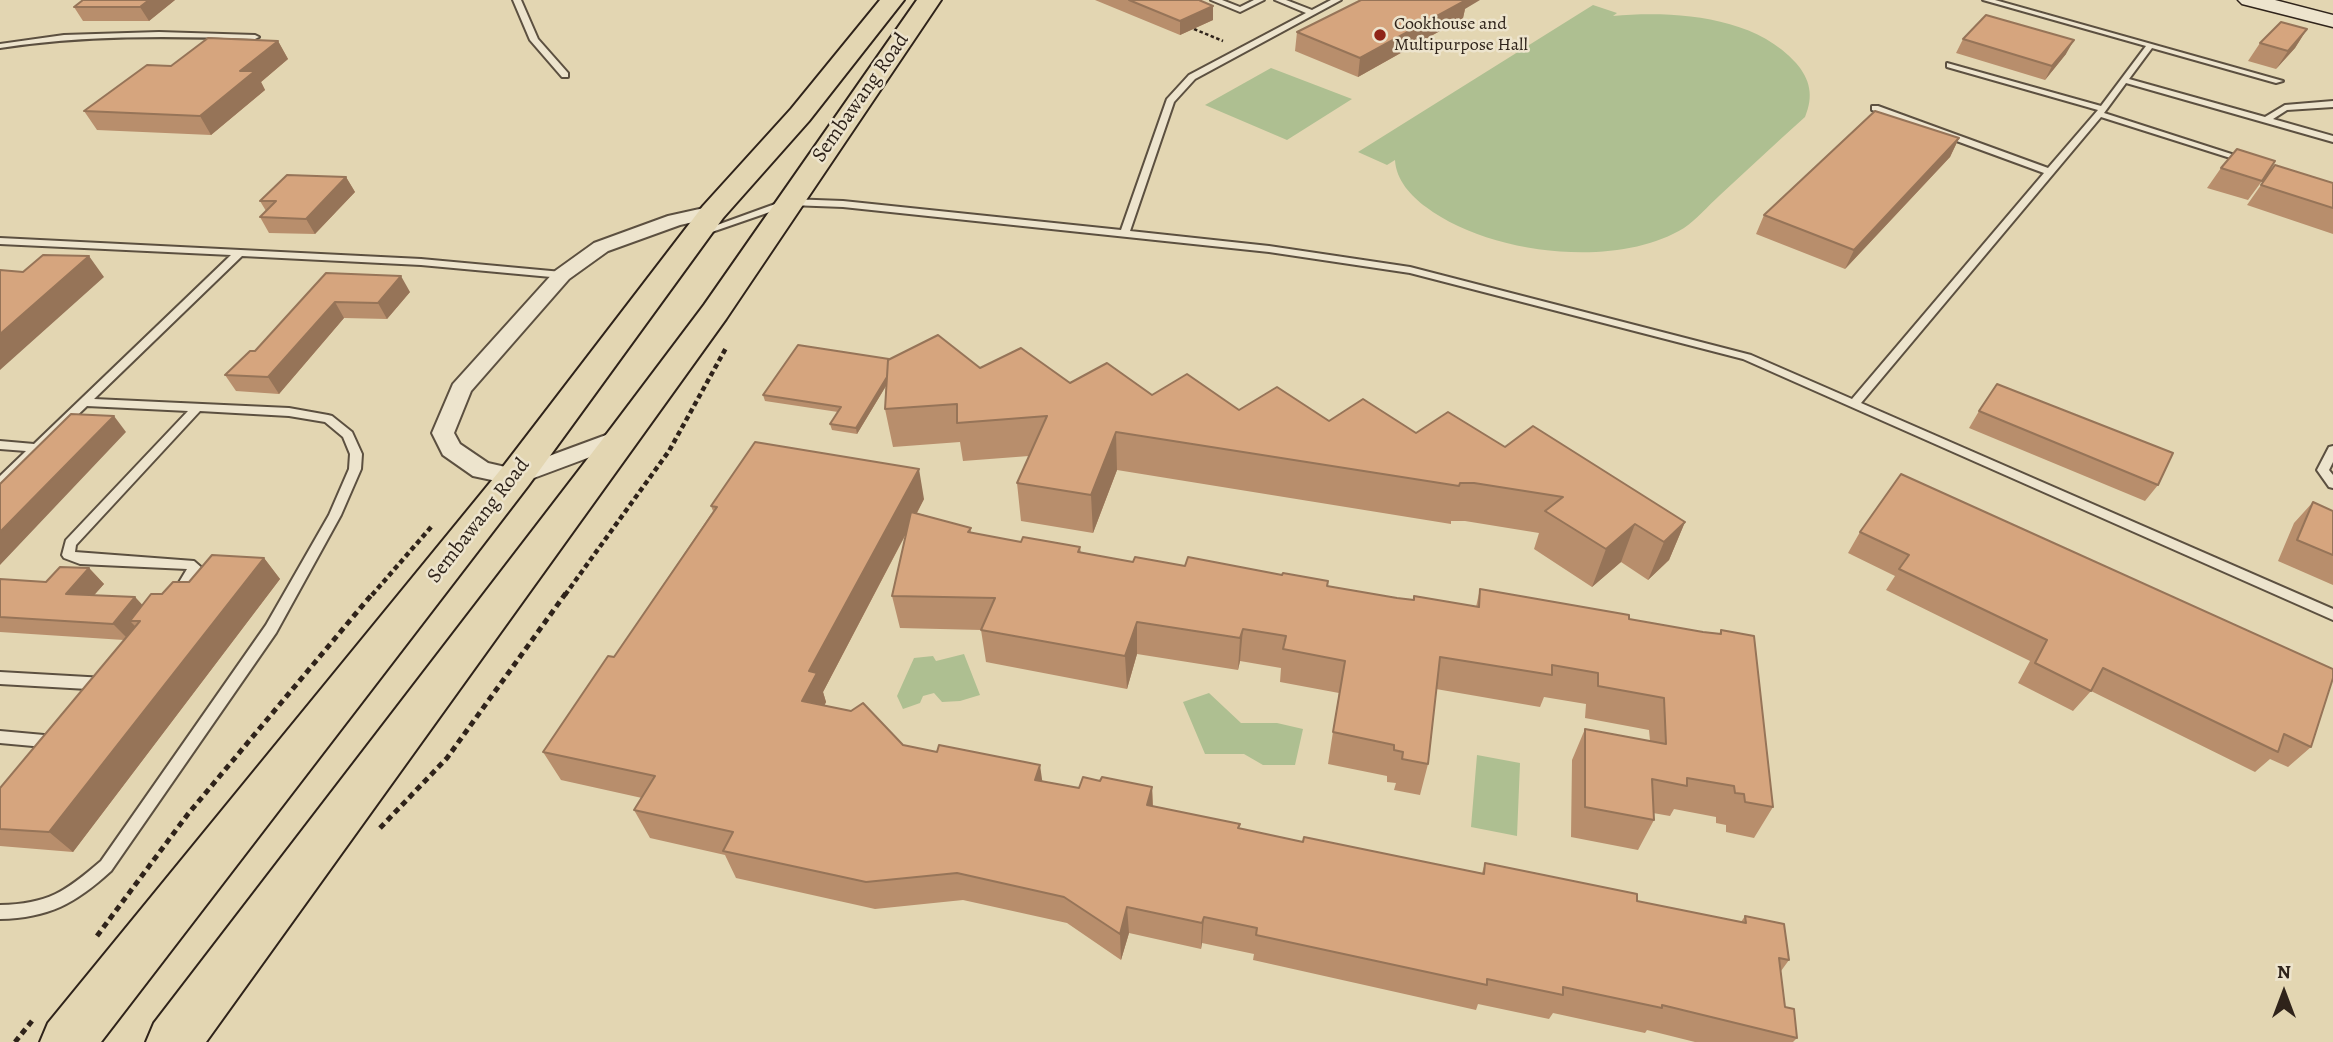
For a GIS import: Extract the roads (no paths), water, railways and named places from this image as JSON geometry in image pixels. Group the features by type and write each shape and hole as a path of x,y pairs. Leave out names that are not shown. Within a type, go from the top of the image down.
{"main road":[{"name":"Sembawang Road","path":"52,1028 514,477 704,223 800,115 892,0"},
{"name":"Sembawang Road","path":"173,1042 715,312 929,0"},
{"path":"2249,0 2333,21"},
{"path":"2307,0 2333,6"}],"street":[{"path":"625,436 514,477 481,470 451,449 443,433 461,389 562,275 601,247 675,220 704,223"}],"lane":[{"path":"517,0 534,40 565,75"},
{"path":"1215,0 1240,10 1260,0"},
{"path":"1279,0 1312,13"},
{"path":"1124,234 1170,101 1192,77 1337,0"},
{"path":"1987,0 2280,81"},
{"path":"0,46 83,35 150,33 255,37"},
{"path":"1854,404 2101,111 2150,46"},
{"path":"1950,65 2255,162"},
{"path":"2124,80 2333,139"},
{"path":"2266,120 2285,108 2333,104"},
{"path":"1875,108 2050,172"},
{"path":"704,223 789,202 843,204 1269,249 1410,271 1747,358 2333,615"},
{"path":"0,241 421,262 562,275"},
{"path":"0,483 239,253"},
{"path":"0,912 29,912 53,904 81,889 106,866 271,629 335,516 355,469 356,454 348,435 328,419 289,412 83,402"},
{"path":"172,601 196,568 190,564 80,559 68,555 70,543 197,408"},
{"path":"0,445 37,447"},
{"path":"2333,450 2323,470 2333,484"},
{"path":"0,678 105,684"},
{"path":"0,737 57,742"}],"place":[{"name":"Cookhouse and Multipurpose Hall","path":"1380,35"}]}
